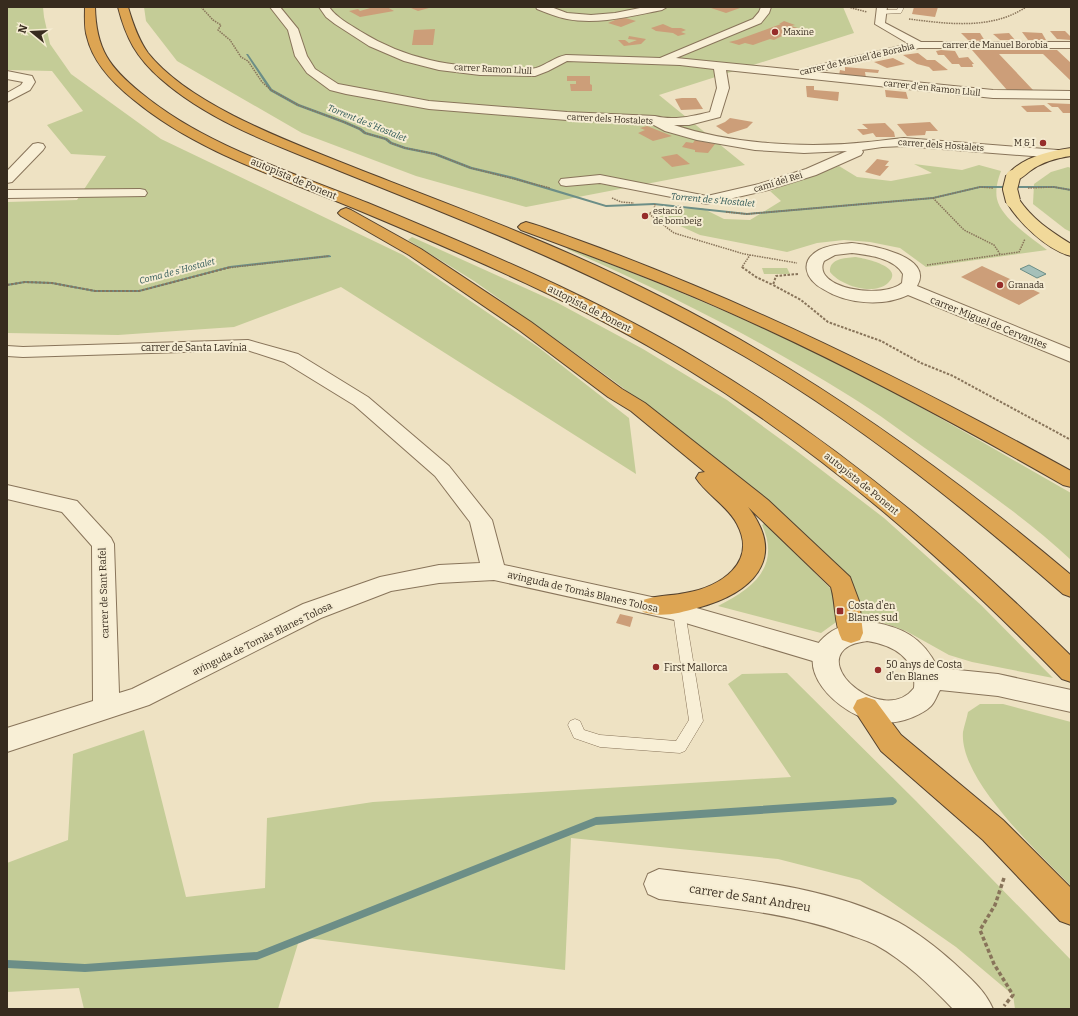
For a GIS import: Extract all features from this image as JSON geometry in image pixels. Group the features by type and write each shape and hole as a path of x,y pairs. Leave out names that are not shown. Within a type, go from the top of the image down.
{"highway":[{"name":"autopista de Ponent","path":"90,7 91,30 97,50 110,69 128,88 154,109 184,128 231,151 470,251 562,293 634,330 720,381 797,432 888,503 986,588 1071,672"},
{"path":"123,7 130,33 139,49 182,90 218,112 253,130 553,253 633,290 703,325 815,392 937,477 997,525 1071,588"},
{"path":"218,112 248,120 299,143 389,178 569,242 692,290 778,328 878,376 979,429 1071,480"},
{"path":"288,176 300,189 408,248 525,326 615,393 638,407 760,505 842,583 847,601 851,632"},
{"path":"615,393 631,410 679,451 733,504 744,518 751,531 754,542 753,562 738,580 725,589 692,602 669,606 652,606"},
{"path":"866,708 891,743 993,830 1071,910"}],"main road":[{"path":"1064,153 1044,157 1031,163 1013,177 1009,188 1013,201 1023,217 1043,234 1071,251"}],"street":[{"name":"carrer dels Hostalets","path":"275,7 294,29 301,56 311,71 334,87 429,105 567,116 655,120 670,128 702,137 755,146 804,149 868,146 882,142 904,142 1064,153"},
{"name":"carrer Ramon Llull","path":"324,7 326,11 348,29 378,47 426,64 466,70 535,72 544,70 556,60 566,58 660,61 794,73"},
{"path":"541,7 567,16 580,18 610,16 662,7"},
{"path":"660,61 757,21 764,13 766,7"},
{"path":"881,12 880,24 919,45"},
{"name":"carrer de Manuel Borobia","path":"919,45 1071,45"},
{"name":"carrer de Manuel de Borabia","path":"794,73 919,45"},
{"path":"655,120 689,121 716,114 723,88 719,66"},
{"name":"carrer d'en Ramon Llull","path":"794,73 993,94 1071,95"},
{"path":"7,75 28,79 29,82 26,87 7,98"},
{"name":"camí del Rei","path":"561,186 600,179 707,200 763,187 811,172 868,146"},
{"path":"7,179 38,147"},
{"path":"7,194 140,193"},
{"path":"852,248 882,253 896,258 908,268 912,281 907,288 897,294 866,297 849,294 834,289 822,282 814,269 817,258 825,253 837,249 852,248"},
{"name":"carrer Miguel de Cervantes","path":"907,288 1071,356"},
{"name":"carrer de Santa Lavínia","path":"7,351 23,352 248,345 291,358 360,401 442,471 480,520 494,571"},
{"name":"carrer de Sant Rafel","path":"7,492 69,506 104,544 106,708"},
{"name":"avinguda de Tomàs Blanes Tolosa","path":"7,740 140,697 312,612 388,583 439,574 494,571 679,612 826,655"},
{"path":"851,632 872,632 884,634 900,640 914,651 924,664 928,678 928,689 922,699 912,707 898,711 882,711 866,708 838,691 827,673 825,666 826,655 830,645 839,637 851,632"},
{"path":"928,678 1012,688 1071,701"},
{"name":"carrer de Sant Andreu","path":"659,884 778,900 820,908 853,920 890,936 937,968 976,1009"}],"lane":[{"path":"881,12 899,12 901,7"},
{"path":"575,725 579,734 600,741 680,746 696,721 679,612"}],"path":[{"path":"201,7 213,20 222,25 218,30 230,40 241,57 248,61 262,82 271,90 298,105 344,122 360,129 365,133 386,139 391,143 405,148 435,154 471,168 561,186"},
{"path":"848,7 948,23 979,23 1009,18 1026,7"},
{"path":"726,212 747,214 933,198 980,187 999,188"},
{"path":"1027,188 1054,187 1071,190"},
{"path":"609,197 621,202 634,203"},
{"path":"654,204 686,197"},
{"path":"933,198 964,230 994,245 1000,254"},
{"path":"654,204 661,205"},
{"path":"654,204 654,210 650,214 674,233 751,255 814,269"},
{"path":"908,268 1019,252 1026,239 1043,234"},
{"path":"751,255 742,267 756,277 801,300 828,322 881,341 921,363 953,376 1071,440"},
{"path":"7,285 25,282 52,283 95,291 139,291 230,267 329,256"},
{"path":"773,285 776,276 814,269"},
{"path":"1000,1009 1013,995 994,964 980,930 996,905 1009,866 1019,857"}],"green space":[{"path":"7,7 43,7 50,44 71,74 161,139 403,255 538,347 629,418 636,474 341,287 234,327 118,335 7,333 7,202 77,200 106,156 71,154 47,125 83,111 52,71 7,70"},
{"path":"144,7 843,7 854,33 659,95 745,165 526,207 416,176 302,133 177,61 146,21"},
{"path":"914,164 962,170 979,165 1001,171 996,192 997,199 1004,213 1018,227 1047,250 926,267 900,248 870,242 844,240 817,243 787,252 700,235 654,214 672,209 702,208 724,219 750,220 781,201 770,191 839,166 857,177 891,181 932,173"},
{"path":"1068,167 1071,168 1071,232 1033,204 1034,184 1051,172"},
{"path":"412,237 556,302 643,349 727,400 884,518 981,605 1053,678 972,662 949,655 906,631 887,624 856,619 851,583 825,553 763,498 618,384 474,281 408,240"},
{"path":"568,248 721,310 870,380 1071,493 1071,560 1005,505 848,395 745,335 675,299 567,249"},
{"path":"855,257 882,264 892,272 892,277 888,283 882,287 866,289 849,285 835,277 830,272 832,264 838,260"},
{"path":"762,268 787,268 790,274 764,274"},
{"path":"765,523 834,592 839,620 821,633 718,606 742,592 752,584 766,564 768,553 767,540 762,525"},
{"path":"787,673 916,801 1071,960 1071,1009 1015,1009 1013,995 956,947 860,880 778,859 571,838 565,970 300,937 278,1009 84,1009 79,988 7,992 7,863 68,840 73,754 144,730 186,897 265,888 267,818 373,802 791,777 728,684 742,674"},
{"path":"980,704 1003,704 1071,722 1071,886 1040,855 1004,815 987,793 974,772 965,751 963,732 968,712"}],"water":[{"path":"1029,265 1046,274 1037,278 1020,269"}],"building":[{"path":"374,7 387,7 394,11 360,17 349,11 358,9 360,11"},
{"path":"708,7 736,7 740,8 726,13"},
{"path":"914,7 938,7 935,17 912,14"},
{"path":"411,8 429,8 418,11"},
{"path":"622,17 636,21 621,27 608,23"},
{"name":"Maxine","path":"784,21 795,25 791,26 798,28 774,40 770,39 753,45 745,43 739,45 729,42 781,24 779,24"},
{"path":"663,24 672,28 681,28 686,30 681,32 686,34 678,36 673,33 656,31 651,28"},
{"path":"435,29 433,45 412,45 414,30"},
{"path":"1050,31 1065,31 1071,37 1071,40 1057,39"},
{"path":"1022,32 1042,33 1046,40 1028,40"},
{"path":"961,33 980,33 985,41 968,40"},
{"path":"1009,33 1015,40 1000,40 993,34"},
{"path":"629,36 646,39 641,44 624,46 618,40 625,40 629,43 637,40 628,39"},
{"path":"972,50 1057,50 1071,63 1071,81 1043,54 999,54 1033,90 1007,90"},
{"path":"936,51 955,51 959,58 968,57 974,64 972,64 973,67 961,67 959,64 952,64 944,55 938,55"},
{"path":"918,53 927,60 935,60 948,70 933,71 929,67 917,64 903,55"},
{"path":"893,58 905,64 887,68 874,62"},
{"path":"845,67 879,70 878,73 865,72 866,78 839,75 840,70 845,71"},
{"path":"567,76 590,76 592,91 571,91 570,84 576,84 576,81 567,81"},
{"path":"806,86 814,86 814,90 839,92 838,101 807,97"},
{"path":"885,90 906,92 908,99 886,97"},
{"path":"696,98 703,109 681,110 675,99"},
{"path":"1047,103 1071,104 1071,113 1063,113 1058,107 1052,107"},
{"path":"1044,105 1052,112 1027,112 1021,106"},
{"path":"730,118 753,122 747,128 728,134 716,126"},
{"path":"930,122 938,131 926,131 925,135 907,136 897,124"},
{"path":"885,123 894,132 895,137 876,137 873,133 863,135 857,129 868,129 862,124"},
{"path":"647,126 672,136 653,141 638,133 645,130 640,128"},
{"path":"695,140 715,144 708,153 695,152 695,150 682,147 686,142 693,143"},
{"path":"677,154 690,164 672,167 661,157"},
{"path":"877,159 889,161 885,166 889,166 880,176 865,172"},
{"name":"Granada","path":"982,266 1040,293 1019,305 961,277"},
{"path":"620,614 633,617 630,627 616,623"}],"waterway":[{"name":"Torrent de s'Hostalet","path":"247,55 271,90 298,105 344,122 360,129 365,133 386,139 391,143 405,148 435,154 471,168 513,178 606,206 654,204 747,214 933,198 980,187 1054,187 1071,190"},
{"name":"Coma de s'Hostalet","path":"7,285 25,282 52,283 95,291 139,291 230,267 329,256"},
{"path":"7,964 85,968 257,956 596,821 893,801"}],"place":[{"name":"Maxine","path":"775,32"},
{"name":"M & I","path":"1043,143"},
{"name":"estació de bombeig","path":"645,216"},
{"name":"Granada","path":"1000,285"},
{"name":"Costa d'en Blanes sud","path":"840,611"},
{"name":"First Mallorca","path":"656,667"},
{"name":"50 anys de Costa d'en Blanes","path":"878,670"}]}
